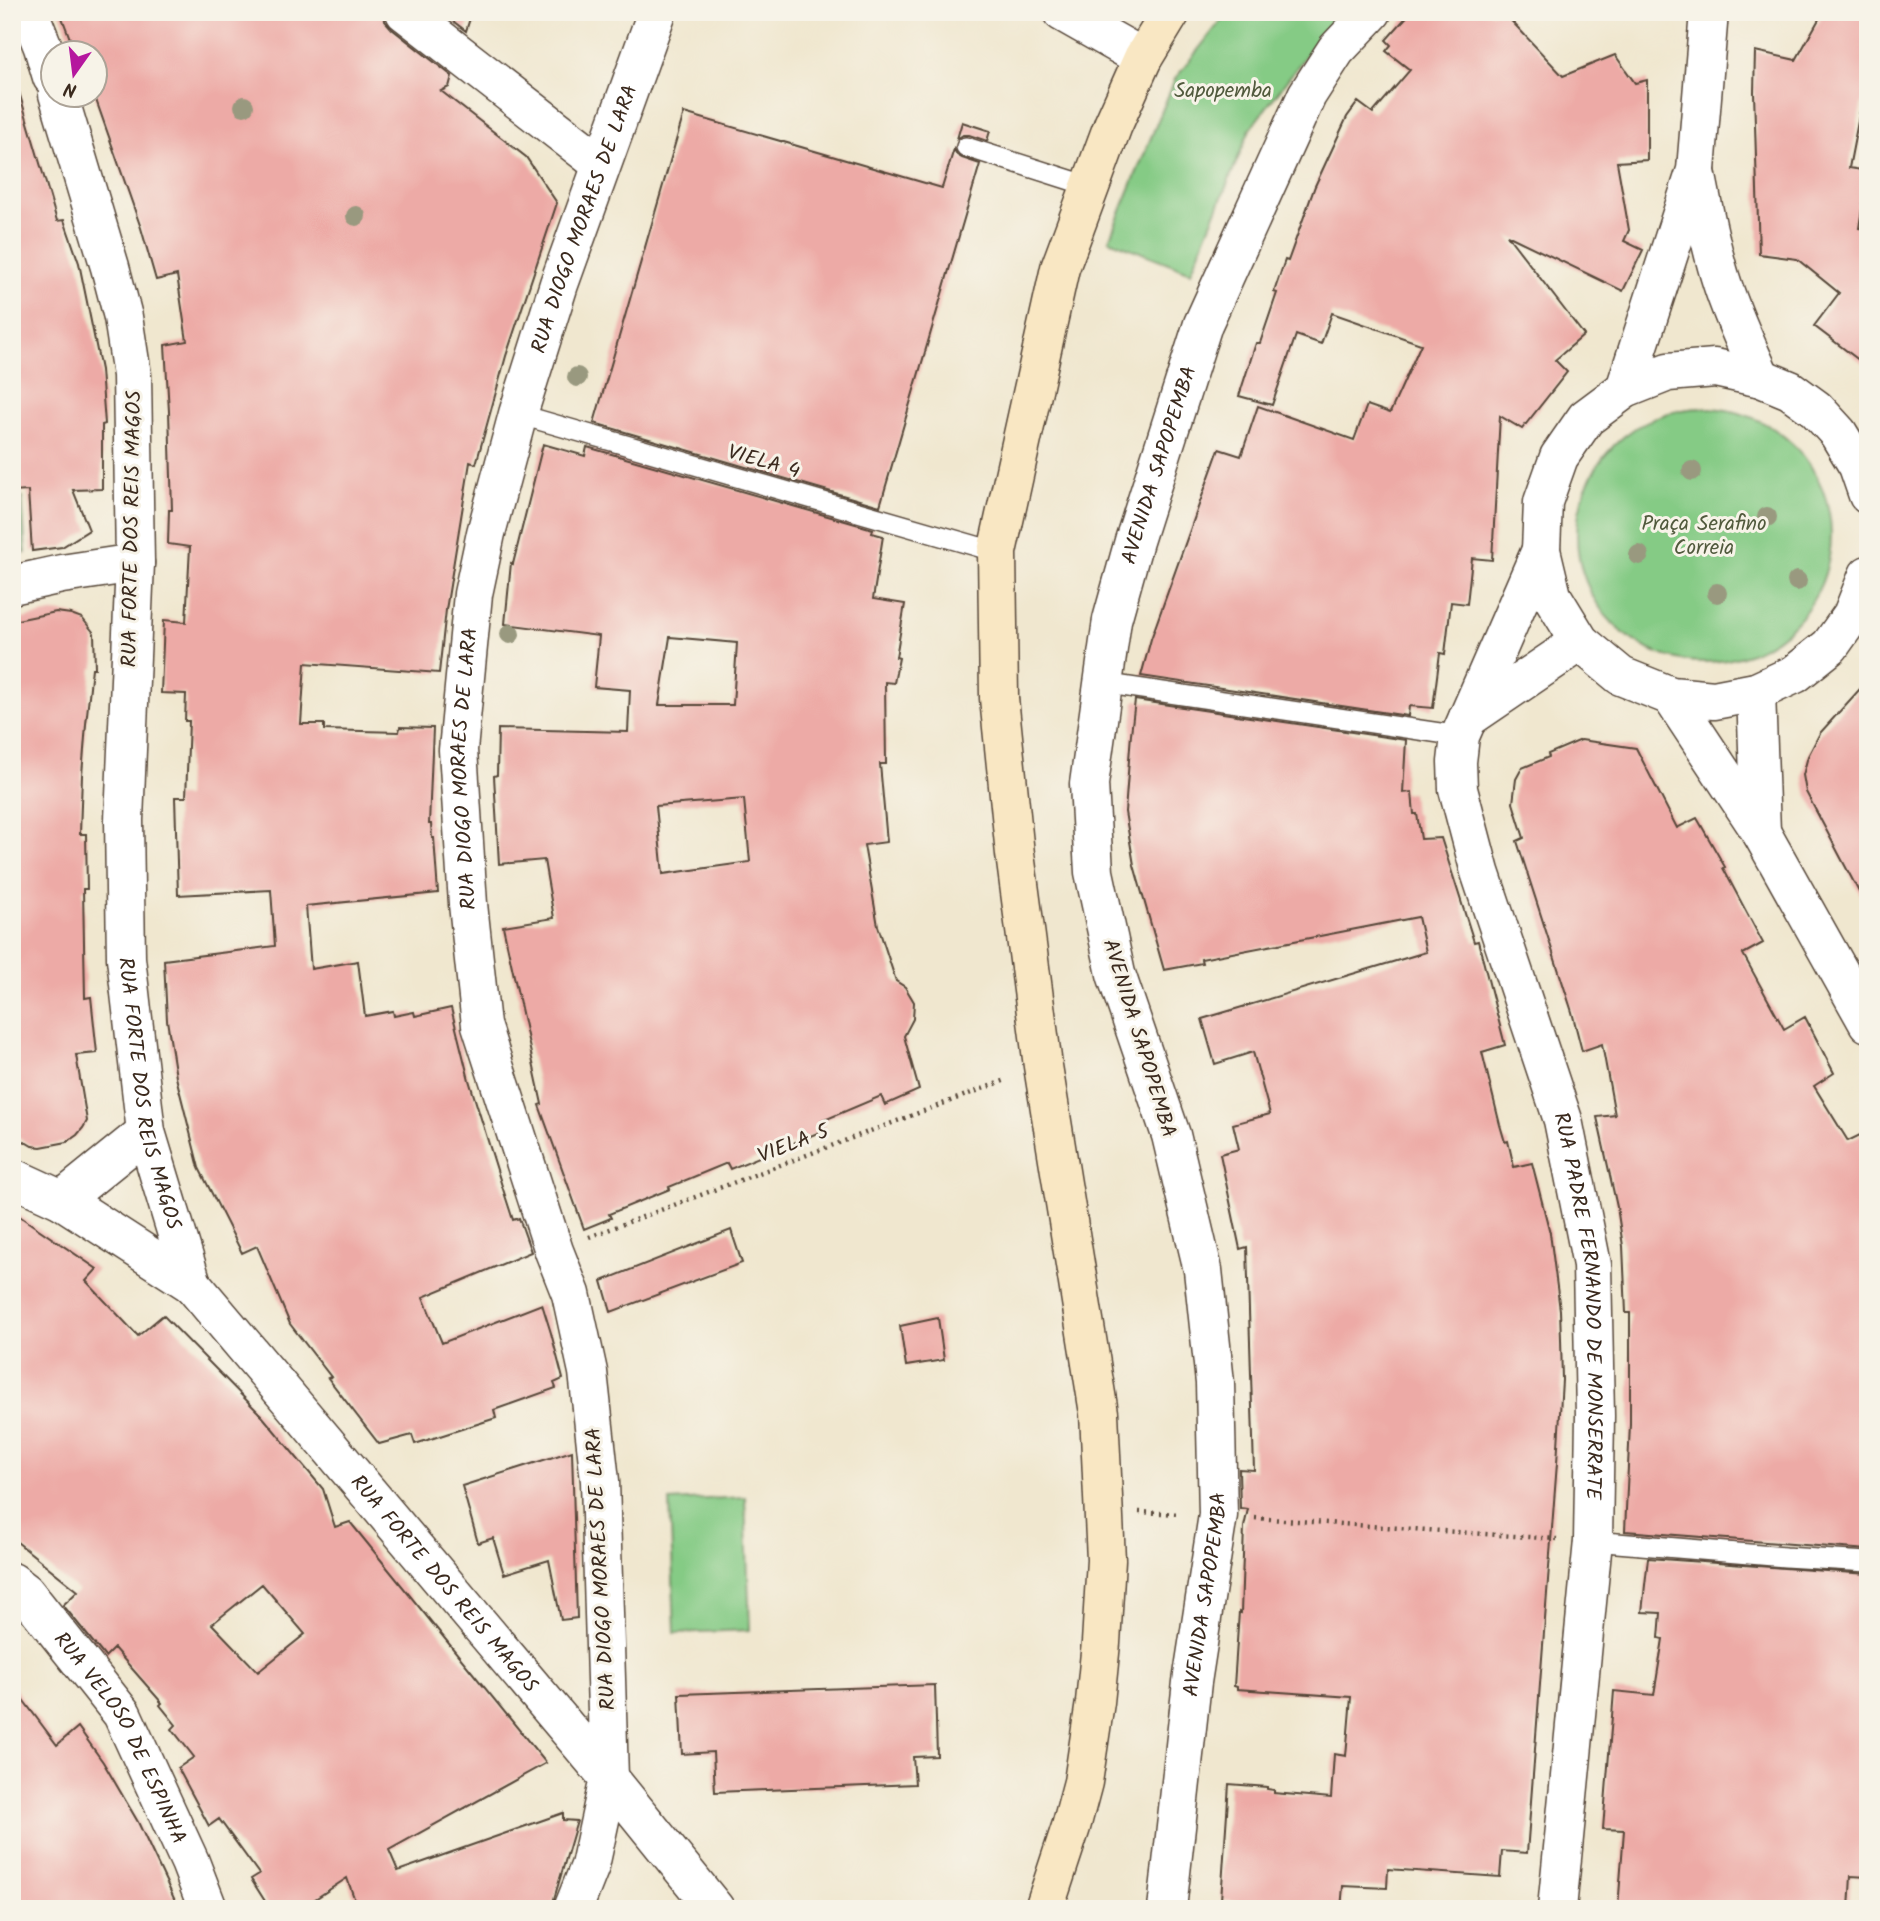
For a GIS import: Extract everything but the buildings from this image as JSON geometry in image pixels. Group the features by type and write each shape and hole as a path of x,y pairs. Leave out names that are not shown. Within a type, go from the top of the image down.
{"main road":[{"path":"1044,1909 1083,1782 1096,1702 1106,1560 1099,1413 1043,1066 1014,854 999,698 997,552 1060,268 1113,125 1143,58 1171,12"}],"street":[{"path":"29,12 39,38"},
{"path":"405,12 601,164"},
{"name":"RUA DIOGO MORAES DE LARA","path":"573,1909 590,1866 609,1779 600,1481 588,1373 571,1294 554,1251 481,1025 468,904 458,750 474,594 486,533 559,284 657,12"},
{"path":"1062,12 1143,58"},
{"name":"AVENIDA SAPOPEMBA","path":"1167,1909 1192,1682 1218,1515 1215,1383 1203,1270 1171,1135 1116,974 1094,872 1089,784 1112,620 1134,541 1203,324 1307,95 1336,50 1371,12"},
{"path":"1625,389 1696,170 1709,12"},
{"name":"RUA FORTE DOS REIS MAGOS","path":"62,108 123,317 132,375 135,563 124,820 125,944 146,1132 192,1284 609,1779 715,1909"},
{"path":"1696,170 1711,247 1722,283 1761,378"},
{"path":"1868,495 1853,442 1790,390 1761,378 1715,368 1668,372 1625,389 1587,418 1559,457 1543,502 1541,550 1552,596 1580,642 1621,676 1671,696 1714,699 1756,692 1796,674 1829,646 1852,615 1868,575"},
{"name":"RUA PADRE FERNANDO DE MONSERRATE","path":"1541,550 1464,727 1457,762 1458,789 1480,872 1563,1120 1592,1265 1595,1416 1593,1541 1556,1909"},
{"path":"12,584 135,563"},
{"path":"1829,646 1868,629"},
{"path":"1464,727 1580,642"},
{"path":"1756,692 1761,832"},
{"path":"1671,696 1761,832 1868,1023"},
{"path":"62,1200 146,1132"},
{"path":"12,1177 62,1200 192,1284"},
{"name":"RUA VELOSO DE ESPINHA","path":"12,1582 25,1592 122,1714 208,1909"}],"lane":[{"path":"966,147 1089,186"},
{"name":"VIELA 4","path":"519,414 997,552"},
{"path":"1102,683 1464,727"},
{"path":"1593,1541 1785,1558 1868,1562"}],"path":[{"name":"VIELA 5","path":"554,1251 1043,1066"},
{"path":"1104,1510 1218,1515 1593,1541"}],"green space":[{"name":"Sapopemba","path":"1228,12 1339,12 1250,129 1191,272 1109,240 1175,79"},
{"name":"Praça Serafino Correia","path":"1704,408 1741,413 1775,429 1794,445 1810,464 1826,498 1831,535 1826,572 1810,606 1794,625 1775,641 1741,657 1704,662 1667,657 1633,641 1614,625 1598,606 1582,572 1577,535 1582,498 1598,464 1614,445 1633,429 1667,413"},
{"path":"22,497 26,553 12,553 12,498"},
{"path":"745,1497 750,1630 675,1633 670,1501"}]}
